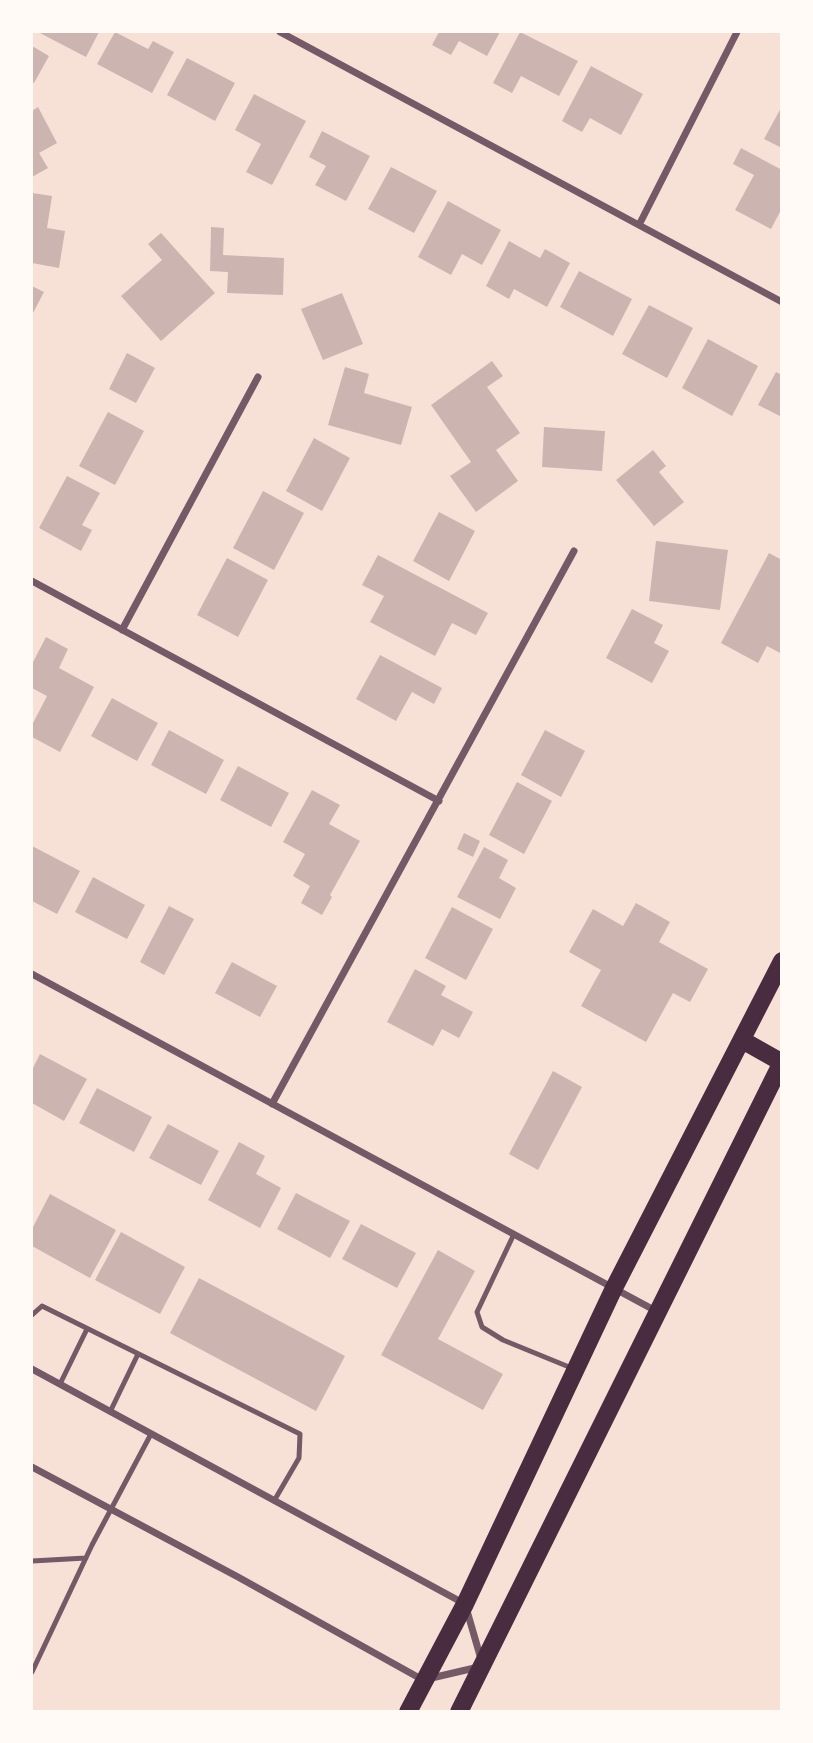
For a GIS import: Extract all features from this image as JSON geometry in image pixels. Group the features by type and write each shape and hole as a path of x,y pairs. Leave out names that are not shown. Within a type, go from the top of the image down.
{"main road":[{"path":"408,1712 465,1604 614,1288 782,961"},
{"path":"459,1712 781,1062 742,1040"}],"street":[{"path":"280,32 782,302"},
{"path":"639,225 737,32"},
{"path":"122,630 258,376"},
{"path":"272,1104 574,551"},
{"path":"32,581 439,801"},
{"path":"32,974 659,1313"},
{"path":"32,1369 465,1604 483,1665 424,1680 32,1467"}],"lane":[{"path":"514,1234 477,1312 482,1327 503,1340 576,1370"},
{"path":"32,1315 42,1306 300,1434 299,1458 274,1501"},
{"path":"60,1384 87,1329"},
{"path":"110,1412 138,1354"},
{"path":"32,1672 110,1510 151,1434"},
{"path":"32,1561 86,1558"}],"building":[{"path":"38,32 99,32 86,57"},
{"path":"115,32 148,49 153,41 174,52 152,93 97,64"},
{"path":"439,32 500,32 487,56 459,41 451,55 432,45"},
{"path":"520,32 578,61 559,96 521,76 512,93 493,83"},
{"path":"32,46 49,56 34,83 32,82"},
{"path":"187,58 235,83 215,121 167,95"},
{"path":"591,66 643,94 621,135 590,118 582,132 562,121"},
{"path":"254,94 306,121 272,185 246,172 261,144 235,130"},
{"path":"782,106 782,148 764,139"},
{"path":"38,107 57,143 39,153 48,168 32,177 32,111"},
{"path":"322,131 370,156 346,201 315,185 326,166 309,157"},
{"path":"741,148 782,170 782,208 771,229 735,210 754,175 733,164"},
{"path":"391,167 437,191 414,233 368,209"},
{"path":"32,193 52,196 47,228 65,231 59,268 32,263"},
{"path":"448,201 501,230 482,265 462,254 451,275 418,257"},
{"path":"211,227 224,228 223,255 284,258 283,295 227,293 228,272 210,271"},
{"path":"161,233 215,293 161,341 121,296 162,260 148,244"},
{"path":"509,241 540,258 545,249 570,263 547,307 514,289 509,299 486,286"},
{"path":"579,271 632,299 613,336 560,307"},
{"path":"32,286 44,292 32,315"},
{"path":"342,293 363,344 323,360 301,309"},
{"path":"649,305 693,328 667,378 622,354"},
{"path":"708,339 758,366 732,416 682,388"},
{"path":"127,353 155,368 136,403 109,389"},
{"path":"492,361 503,376 487,387 520,433 496,450 518,481 476,512 450,476 471,462 431,405"},
{"path":"345,367 369,374 364,393 412,407 401,445 328,425"},
{"path":"776,372 782,375 782,417 758,405"},
{"path":"108,412 144,431 115,485 79,466"},
{"path":"544,427 605,431 602,471 542,467"},
{"path":"314,438 350,458 322,511 286,491"},
{"path":"653,450 666,466 659,472 684,502 654,526 616,480"},
{"path":"67,476 100,493 82,525 92,530 81,551 39,528"},
{"path":"263,491 304,513 274,570 233,548"},
{"path":"439,512 475,531 449,581 413,561"},
{"path":"656,541 728,550 720,610 649,601"},
{"path":"769,553 782,560 782,654 767,646 758,663 721,643"},
{"path":"378,555 488,613 476,635 452,623 435,656 370,622 384,596 362,585"},
{"path":"227,558 268,580 238,637 197,615"},
{"path":"632,609 663,625 654,643 669,651 652,683 606,658"},
{"path":"46,637 68,649 59,668 94,687 60,752 32,737 32,725 47,696 32,688 32,664"},
{"path":"380,655 442,688 434,704 412,692 396,721 356,699"},
{"path":"112,698 158,723 137,761 91,736"},
{"path":"169,730 224,760 206,794 151,765"},
{"path":"545,730 585,751 561,797 521,775"},
{"path":"238,766 289,793 271,827 220,800"},
{"path":"517,782 552,801 524,854 489,835"},
{"path":"312,790 340,805 329,824 360,841 322,915 301,903 310,886 293,876 305,854 283,842"},
{"path":"464,833 480,841 473,857 457,849"},
{"path":"32,846 80,871 57,914 32,901"},
{"path":"484,847 508,860 499,878 516,888 500,919 457,897"},
{"path":"93,877 145,905 127,939 75,912"},
{"path":"636,903 670,922 659,942 708,969 690,1002 673,993 646,1042 581,1006 601,970 569,952 593,909 623,926"},
{"path":"169,906 194,919 164,975 140,962"},
{"path":"452,907 493,929 466,980 425,958"},
{"path":"232,962 277,986 260,1017 215,993"},
{"path":"415,969 446,986 441,995 473,1012 459,1038 442,1029 433,1046 387,1022"},
{"path":"40,1054 87,1079 64,1121 32,1103 32,1070"},
{"path":"553,1071 582,1087 538,1170 509,1154"},
{"path":"97,1088 152,1117 134,1152 79,1123"},
{"path":"168,1124 219,1151 201,1185 149,1158"},
{"path":"239,1142 265,1156 256,1174 281,1188 260,1228 208,1200"},
{"path":"296,1193 350,1221 330,1258 277,1229"},
{"path":"50,1194 116,1230 90,1278 32,1246 32,1229"},
{"path":"361,1224 416,1253 397,1288 342,1259"},
{"path":"121,1232 185,1267 160,1314 95,1280"},
{"path":"438,1250 475,1271 438,1339 503,1374 483,1410 381,1355"},
{"path":"199,1278 345,1356 316,1411 170,1333"}]}
